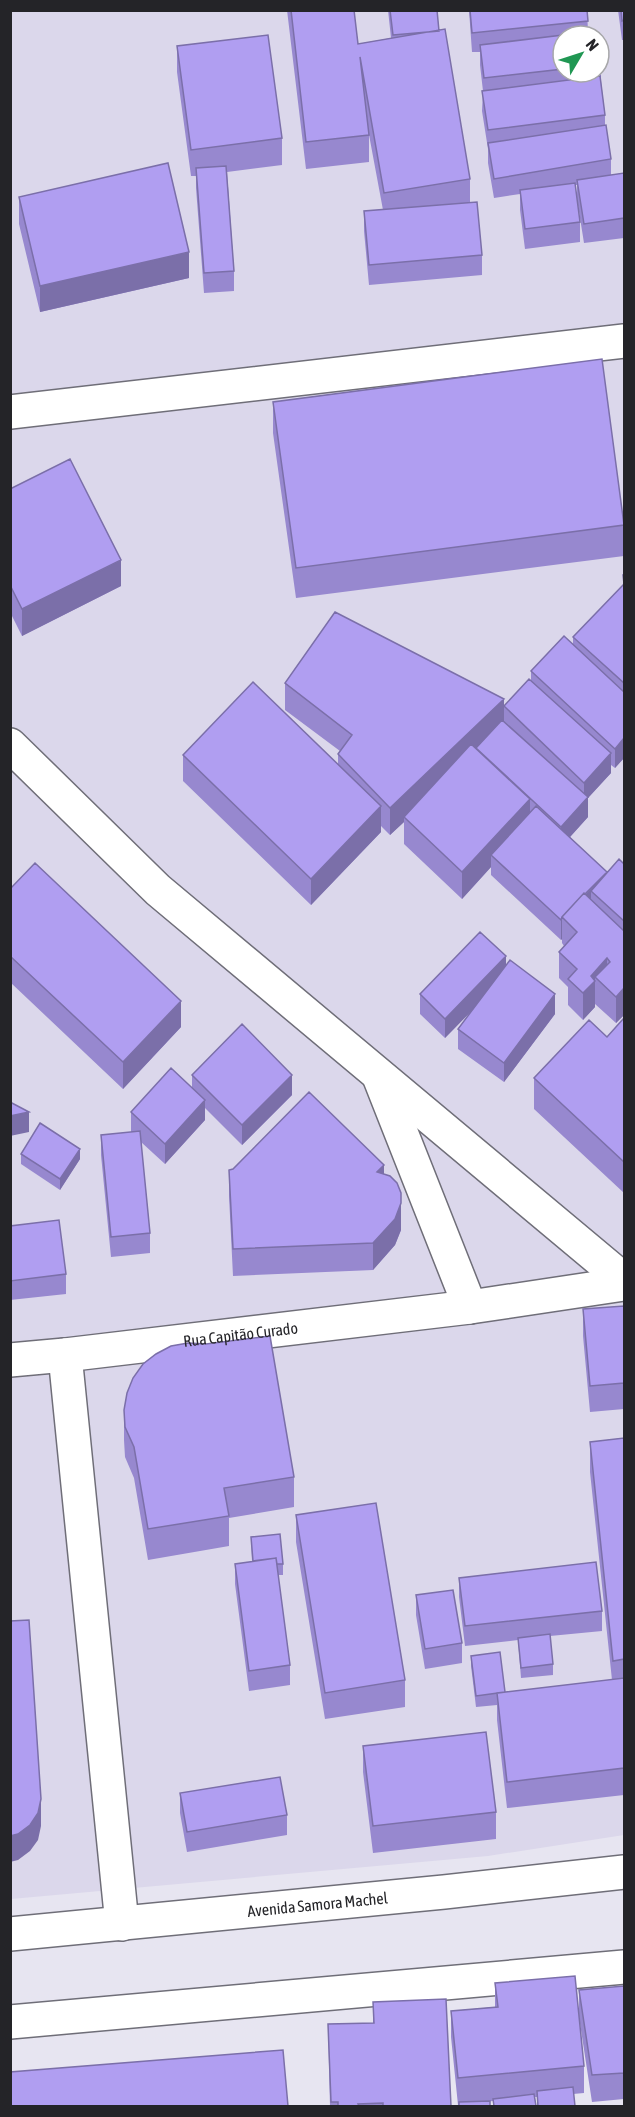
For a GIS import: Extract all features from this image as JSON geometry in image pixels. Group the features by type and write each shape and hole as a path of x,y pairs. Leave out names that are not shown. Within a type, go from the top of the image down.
{"street":[{"path":"10,412 624,341"},
{"path":"10,745 158,890 624,1282"},
{"path":"379,1076 470,1307"},
{"name":"Rua Capitão Curado","path":"10,1360 470,1307 624,1282"},
{"path":"65,1355 122,1924"},
{"name":"Avenida Samora Machel","path":"10,1934 433,1894 624,1872"},
{"path":"10,2022 624,1967"}],"shaded area":[{"path":"11,11 624,11 624,1835 488,1856 11,1899"}],"building":[{"path":"291,10 354,10 358,44 445,29 470,179 384,193 360,57 369,135 306,142"},
{"path":"390,10 437,10 439,31 393,35"},
{"path":"470,10 587,10 588,21 472,33"},
{"path":"621,10 624,10 622,21"},
{"path":"268,35 282,138 191,150 177,46"},
{"path":"551,36 551,70 484,78 480,45"},
{"path":"551,82 601,84 605,115 488,130 482,91"},
{"path":"606,125 611,159 494,179 488,143"},
{"path":"168,163 189,252 40,286 19,197"},
{"path":"226,166 234,271 204,273 196,168"},
{"path":"624,173 624,218 584,224 577,180"},
{"path":"575,183 580,222 525,229 520,190"},
{"path":"477,202 482,255 369,265 364,211"},
{"path":"602,359 624,525 296,568 273,402"},
{"path":"70,459 121,560 22,609 10,585 10,489"},
{"path":"624,584 624,683 573,637"},
{"path":"335,612 504,699 390,808 338,754 352,735 285,683"},
{"path":"564,636 624,692 624,738 615,749 531,671"},
{"path":"529,679 611,753 584,783 504,706"},
{"path":"253,682 381,806 311,879 183,755"},
{"path":"502,720 588,797 561,827 476,748"},
{"path":"471,744 530,799 462,872 404,817"},
{"path":"536,806 607,872 584,893 561,920 491,855"},
{"path":"619,859 624,864 624,921 591,891"},
{"path":"35,863 181,1001 123,1062 10,956 10,889"},
{"path":"584,893 624,931 624,988 616,997 595,977 610,962 607,958 591,976 595,981 583,993 568,979 577,969 559,952 577,932 562,917"},
{"path":"480,932 506,956 445,1019 420,994"},
{"path":"510,960 555,994 504,1063 458,1029"},
{"path":"624,1018 624,1162 534,1078 589,1020 607,1037"},
{"path":"242,1024 292,1075 242,1125 192,1075"},
{"path":"171,1068 205,1100 165,1144 131,1112"},
{"path":"309,1092 384,1165 377,1172 390,1176 397,1183 401,1193 401,1203 395,1219 373,1243 233,1249 229,1170 233,1169"},
{"path":"10,1102 29,1112 10,1116"},
{"path":"40,1123 80,1149 60,1179 21,1154"},
{"path":"140,1131 150,1233 111,1237 101,1135"},
{"path":"59,1220 66,1274 10,1281 10,1226"},
{"path":"624,1306 624,1383 590,1386 583,1309"},
{"path":"270,1336 294,1477 224,1488 229,1516 148,1529 134,1447 125,1427 124,1410 133,1378 143,1364 171,1346"},
{"path":"624,1438 624,1659 613,1661 590,1442"},
{"path":"376,1503 405,1680 325,1693 296,1515"},
{"path":"280,1534 283,1564 277,1564 276,1558 253,1561 251,1537"},
{"path":"276,1558 290,1665 249,1671 235,1564"},
{"path":"596,1562 602,1611 465,1626 459,1578"},
{"path":"453,1590 462,1643 425,1649 416,1595"},
{"path":"29,1620 41,1799 38,1813 30,1825 18,1834 10,1836 10,1621"},
{"path":"550,1634 553,1664 521,1668 518,1638"},
{"path":"500,1652 505,1692 476,1696 471,1656"},
{"path":"624,1678 624,1768 507,1782 497,1693"},
{"path":"486,1732 496,1812 373,1826 363,1746"},
{"path":"280,1777 287,1815 187,1832 180,1793"},
{"path":"575,1976 584,2066 458,2078 451,2011 498,2007 495,1983"},
{"path":"624,1986 624,2073 592,2075 579,1990"},
{"path":"446,1999 451,2106 383,2106 383,2103 338,2106 338,2102 331,2102 328,2024 374,2023 373,2002"},
{"path":"283,2050 288,2106 10,2106 10,2072"},
{"path":"573,2087 575,2106 538,2106 537,2091"},
{"path":"534,2094 536,2106 494,2106 493,2099"},
{"path":"490,2101 490,2106 459,2106 459,2102"}]}
